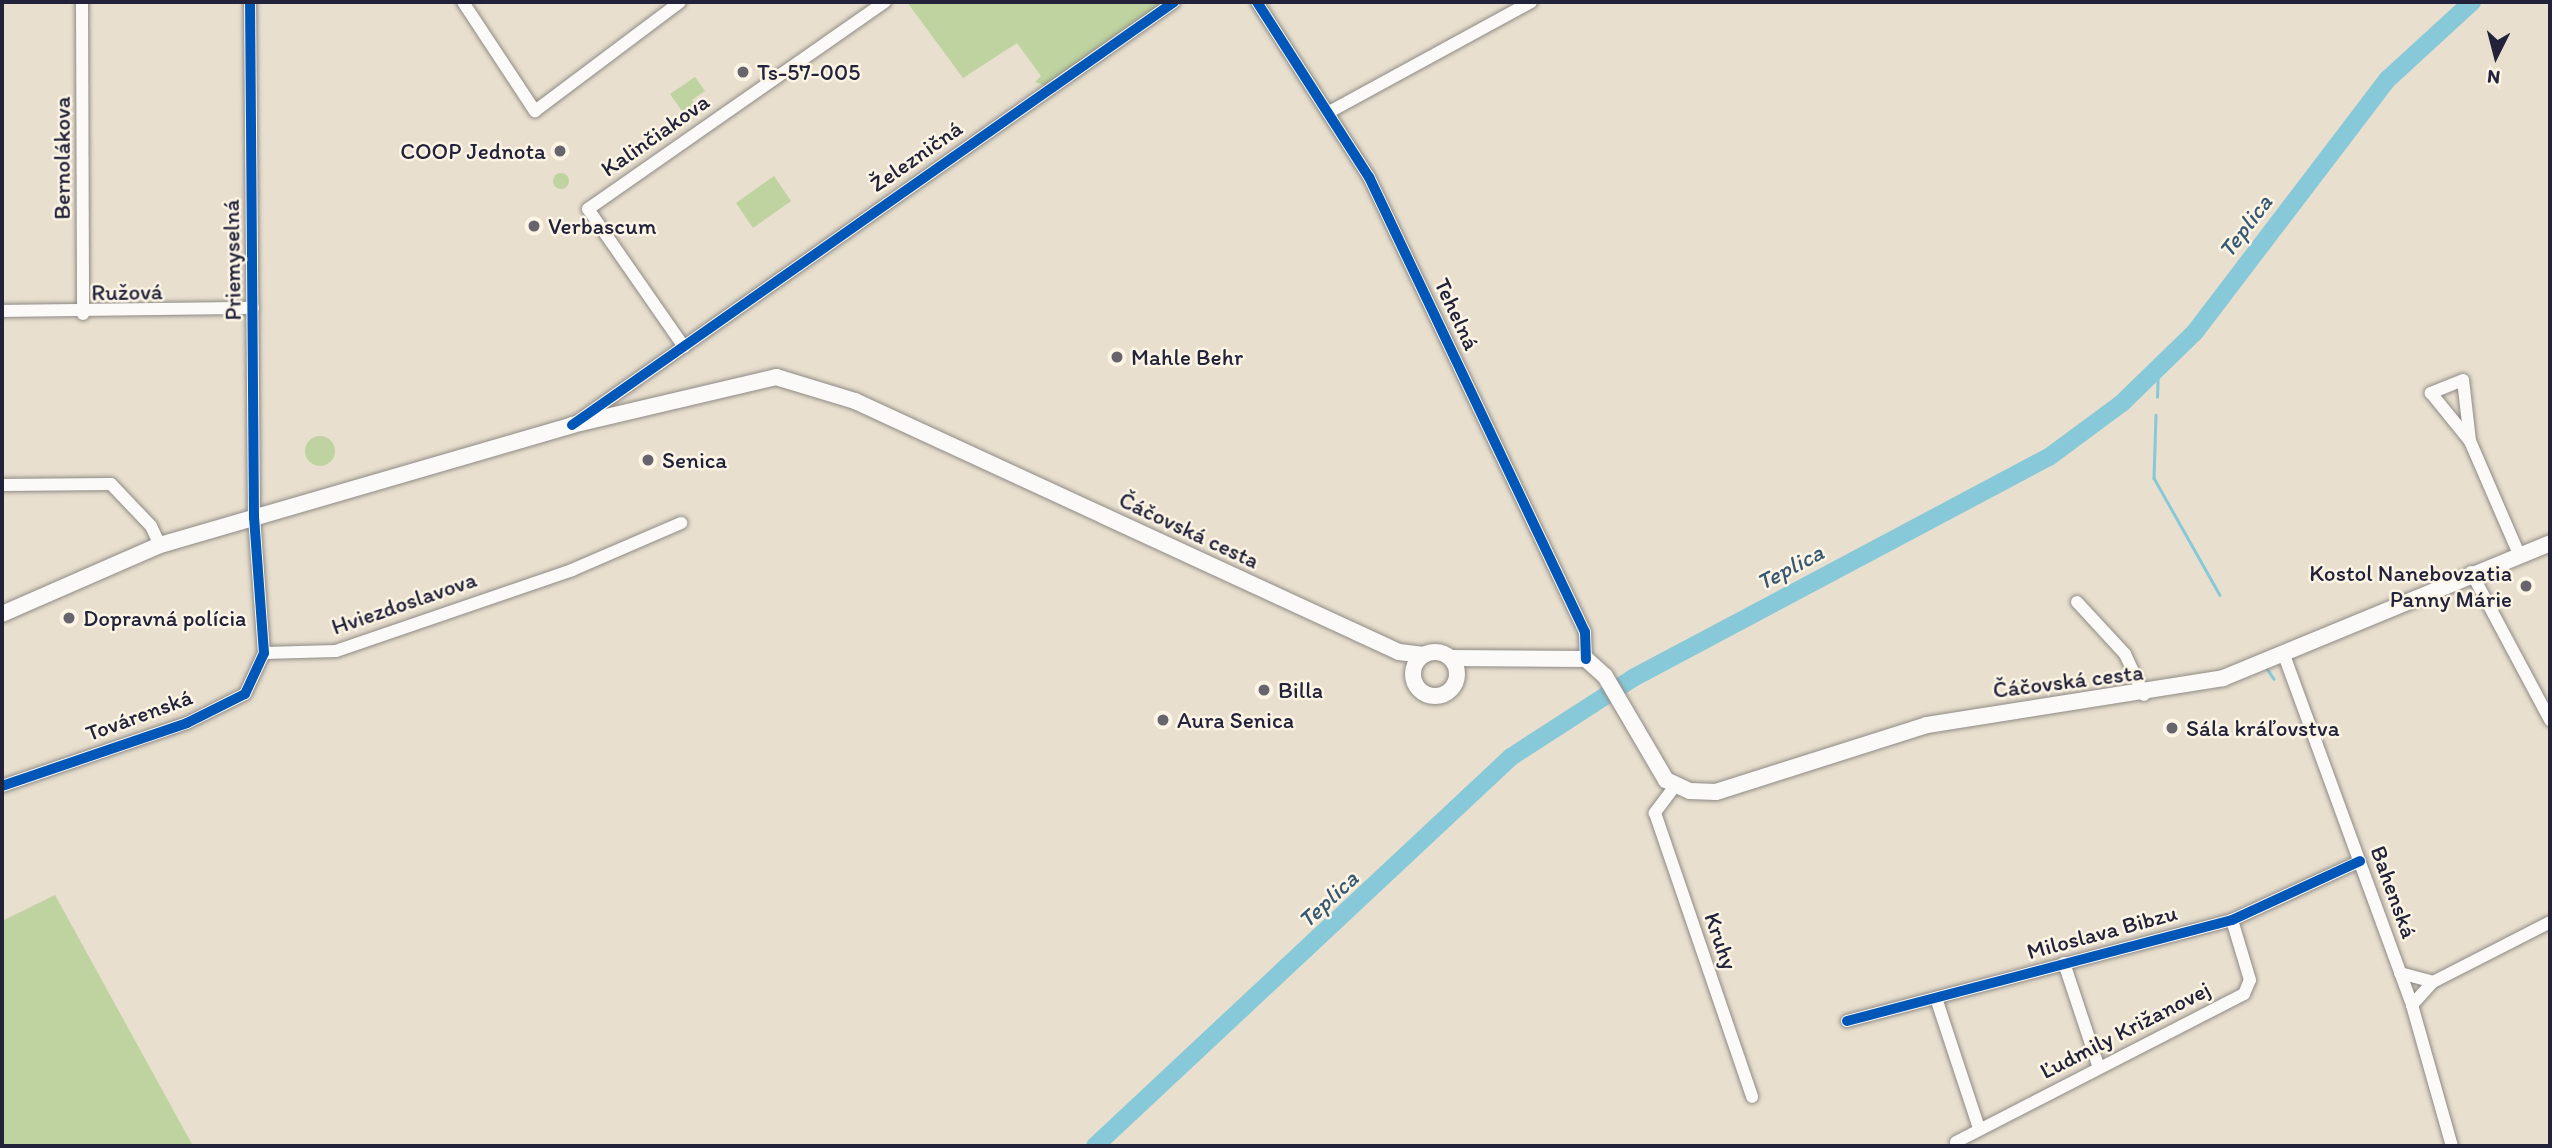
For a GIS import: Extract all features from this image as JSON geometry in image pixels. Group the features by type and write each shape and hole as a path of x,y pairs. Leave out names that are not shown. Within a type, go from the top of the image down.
{"main road":[{"name":"Čáčovská cesta","path":"632,410 749,380 791,378 961,450 1399,652"},
{"path":"2,614 160,545 632,410"},
{"name":"Čáčovská cesta","path":"1675,786 1716,792 1916,727 2144,695 2254,667 2471,572 2550,543"},
{"path":"1399,652 1413,669 1417,686 1432,695 1449,690 1457,673 1480,660"},
{"path":"1399,652 1480,660 1553,654 1586,659 1605,676 1650,761 1675,786"},
{"path":"1413,669 1424,654"},
{"path":"1451,658 1457,673"}],"street":[{"name":"Bernolákova","path":"82,2 83,314"},
{"name":"Priemyselná","path":"250,2 254,518"},
{"path":"463,2 535,111 680,2"},
{"name":"Kalinčiakova","path":"684,347 588,209 885,2"},
{"name":"Železničná","path":"684,347 1174,2"},
{"name":"Tehelná","path":"1257,2 1331,111 1585,632 1586,659"},
{"path":"1331,111 1531,2"},
{"name":"Ružová","path":"2,312 83,314 253,308"},
{"path":"572,425 684,347"},
{"path":"2470,441 2463,380 2431,393 2470,441 2519,554"},
{"path":"623,388 632,410"},
{"path":"2,485 110,484 151,526 160,545"},
{"path":"254,518 264,653"},
{"name":"Hviezdoslavova","path":"264,653 336,651 572,570 681,523"},
{"path":"2471,572 2550,720"},
{"path":"2077,602 2125,654 2144,695"},
{"name":"Továrenská","path":"2,786 187,723 245,694 264,653"},
{"name":"Bahenská","path":"2279,657 2360,861 2412,1005 2452,1146"},
{"name":"Kruhy","path":"1675,786 1655,813 1752,1097"},
{"name":"Miloslava Bibzu","path":"1847,1021 2232,920 2360,861"},
{"name":"Ľudmily Križanovej","path":"1956,1142 2098,1065 2244,995 2250,980 2232,920"},
{"path":"2412,1005 2433,982 2550,922"},
{"path":"2064,963 2098,1065"},
{"path":"2400,973 2433,982"},
{"path":"1936,998 1979,1128"}],"green space":[{"path":"907,2 1166,2 1047,86 1035,82 1041,76 1017,43 963,78"},
{"path":"695,77 705,91 692,100 700,113 689,121 670,94"},
{"path":"561,173 567,175 567,187 561,189 555,187 553,181 555,175"},
{"path":"774,176 791,201 753,228 736,203"},
{"path":"320,436 331,440 335,451 331,462 320,466 309,462 305,451 309,440"},
{"path":"55,895 193,1146 2,1146 2,921"}],"waterway":[{"name":"Teplica","path":"1095,1146 1511,757 1633,678 2049,457 2122,403 2195,332 2388,79 2472,2"},
{"path":"2157,397 2158,369"},
{"path":"2156,415 2154,478 2220,595"},
{"path":"2266,667 2274,679"}],"cycle path":[{"path":"2,786 187,723 245,694 264,653 254,518 250,2"},
{"path":"572,425 1174,2"},
{"path":"1257,2 1369,177 1585,632 1586,659"},
{"path":"1847,1021 2232,920 2360,861"}],"place":[{"name":"Ts-57-005","path":"743,72"},
{"name":"COOP Jednota","path":"560,151"},
{"name":"Verbascum","path":"534,226"},
{"name":"Mahle Behr","path":"1117,357"},
{"name":"Senica","path":"648,460"},
{"name":"Kostol Nanebovzatia Panny Márie","path":"2526,586"},
{"name":"Dopravná polícia","path":"69,618"},
{"name":"Billa","path":"1264,690"},
{"name":"Aura Senica","path":"1163,720"},
{"name":"Sála kráľovstva","path":"2172,728"}]}
